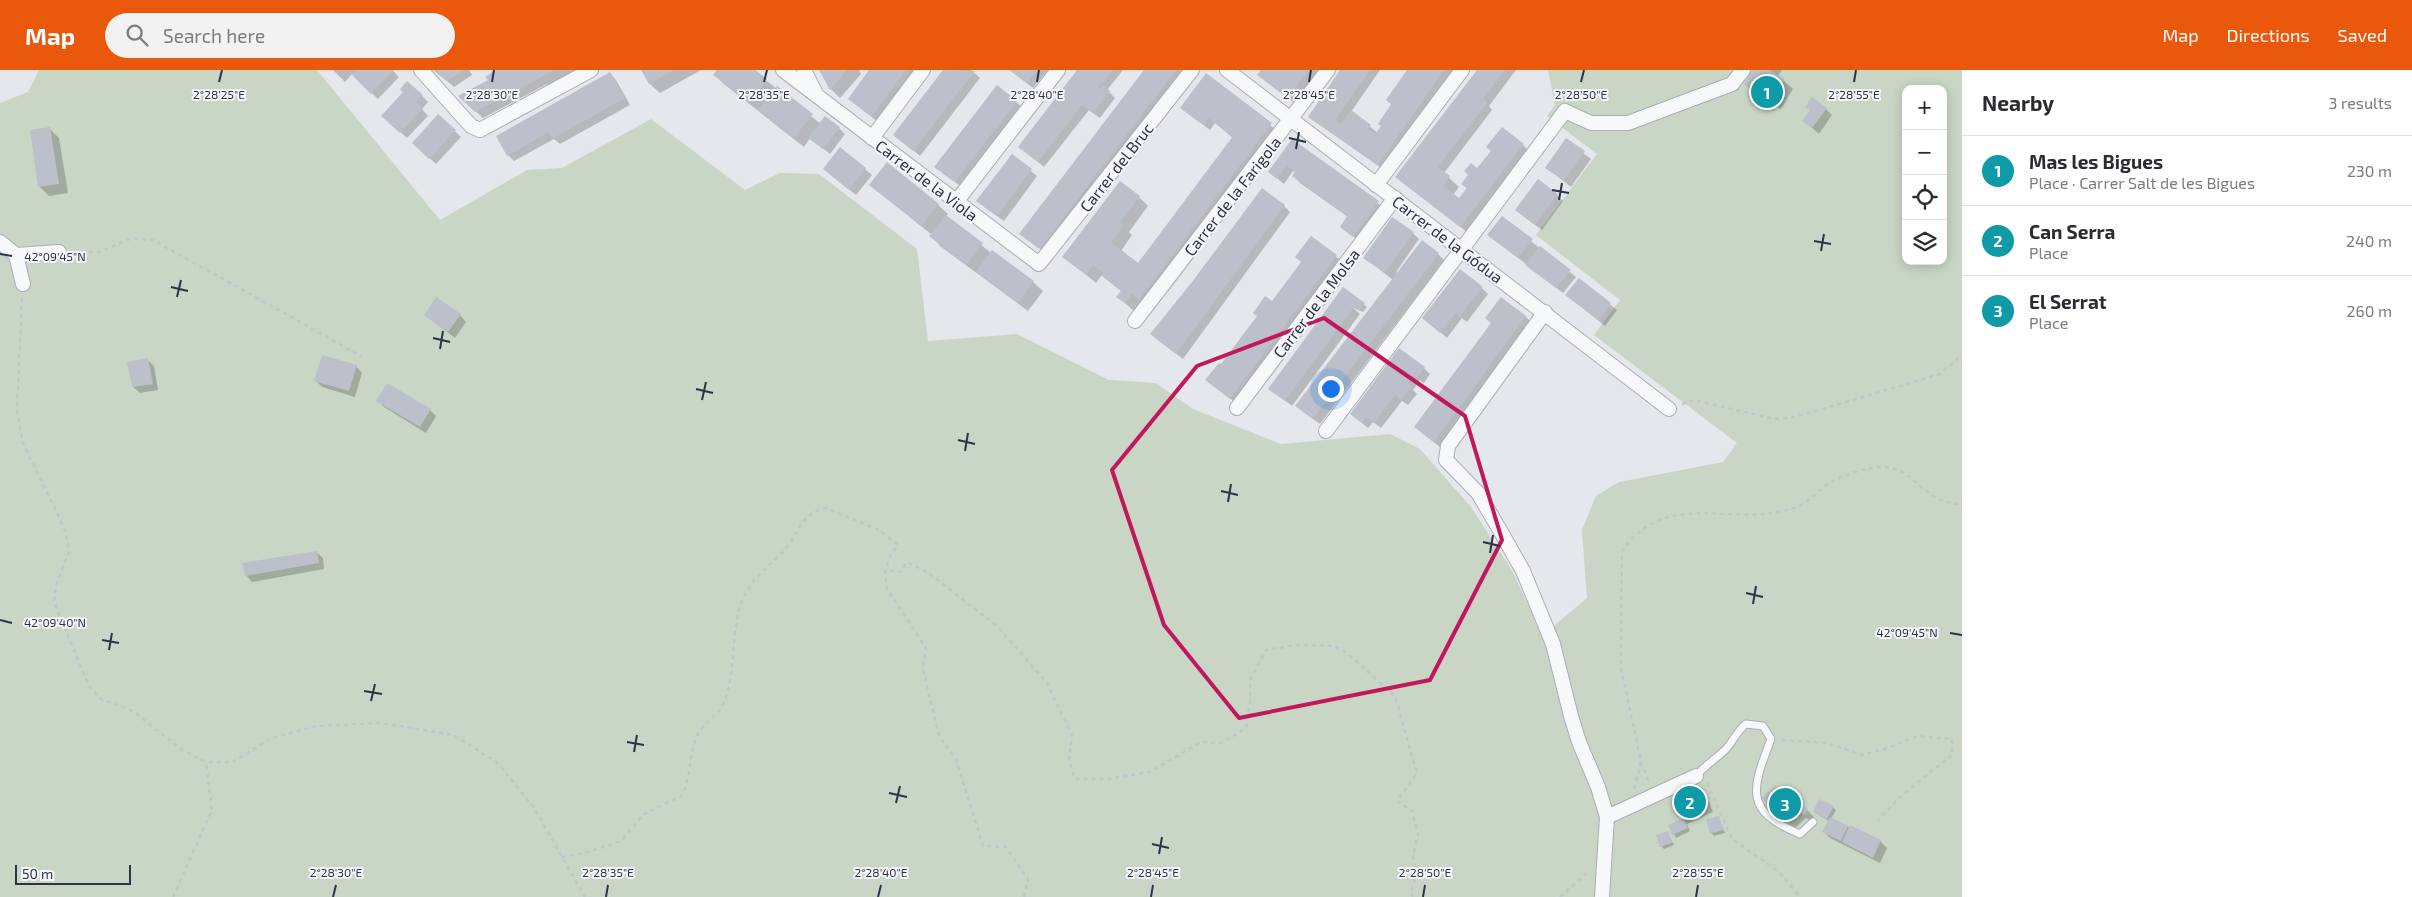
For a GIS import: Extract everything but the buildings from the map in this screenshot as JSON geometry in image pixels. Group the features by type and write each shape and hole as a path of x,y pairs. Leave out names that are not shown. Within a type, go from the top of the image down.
{"street":[{"path":"422,70 471,126 480,130 592,70"},
{"name":"Carrer de la Viola","path":"784,70 1039,264"},
{"name":"Carrer de la Viola","path":"804,70 816,95"},
{"path":"872,138 923,70"},
{"path":"956,202 1058,70"},
{"name":"Carrer del Bruc","path":"1039,264 1192,70"},
{"name":"Carrer de la Gódua","path":"1226,70 1545,312 1669,409"},
{"name":"Carrer de la Farigola","path":"1135,321 1328,70"},
{"path":"1376,185 1462,70"},
{"path":"1326,431 1565,111 1590,123 1628,124 1732,84 1743,70"},
{"name":"Carrer de la Molsa","path":"1237,408 1395,198"},
{"path":"0,242 16,255 23,284"},
{"path":"16,255 59,252"},
{"path":"1545,312 1448,446 1446,460 1478,493 1523,571 1553,644 1578,742 1598,786 1607,818 1602,897"},
{"path":"1607,818 1696,776"}],"lane":[{"path":"1696,776 1705,765 1726,748 1737,731 1746,724 1763,726 1771,739 1760,768 1756,787 1759,807 1778,825 1800,834 1813,822"}],"path":[{"path":"59,252 100,252 132,238 153,240 361,356"},
{"path":"23,284 17,409 23,443 65,530 69,552 56,586 54,602 89,686 101,698 133,711 182,750 206,762 233,762 269,739 316,726 381,723 454,735 499,764 534,808 585,897"},
{"path":"1669,409 1694,400 1774,419 1795,417 1940,374 1962,355"},
{"path":"1654,795 1641,762 1621,668 1622,551 1640,530 1666,516 1693,513 1774,514 1800,506 1829,483 1866,469 1882,467 1901,470 1937,498 1962,504"},
{"path":"562,858 585,853 621,841 644,814 681,796 688,779 696,738 724,702 732,679 731,658 742,600 764,568 778,557 790,542 806,516 826,508 879,530 898,546 890,556 885,571 887,589 926,648 923,669 939,736 956,759 983,846 1006,847 1028,879 1024,897"},
{"path":"885,571 900,572 907,562 929,573 998,627 1047,683 1056,698 1072,736 1069,760 1075,779 1107,779 1150,772 1201,742 1222,743 1246,728 1250,701 1250,680 1266,650 1296,644 1334,646 1347,653 1395,696 1417,774 1396,801 1412,811 1418,835 1413,855 1416,873 1411,892 1413,897"},
{"path":"1771,739 1828,743 1860,755 1885,750 1918,736 1952,739 1952,755 1901,796 1874,825"},
{"path":"173,897 212,810 206,762"},
{"path":"1629,807 1641,762"},
{"path":"1696,776 1709,786 1732,839 1778,871 1800,897"},
{"path":"1560,897 1604,857"}],"highlighted area":[{"path":"1324,318 1465,416 1502,540 1430,680 1239,718 1164,625 1112,470 1197,366"}],"green space":[{"path":"39,70 317,70 440,220 527,170 562,168 651,119 745,190 780,173 819,174 917,249 928,341 1017,334 1109,380 1156,383 1193,409 1281,444 1390,434 1420,449 1471,507 1513,572 1542,636 1587,598 1582,530 1596,496 1619,482 1723,462 1737,443 1594,335 1620,300 1536,235 1597,154 1547,116 1555,105 1548,70 1962,70 1962,897 0,897 0,103 28,92"}],"place":[{"name":"Mas les Bigues","path":"1767,92"},
{"name":"Can Serra","path":"1690,802"},
{"name":"El Serrat","path":"1785,804"}]}
